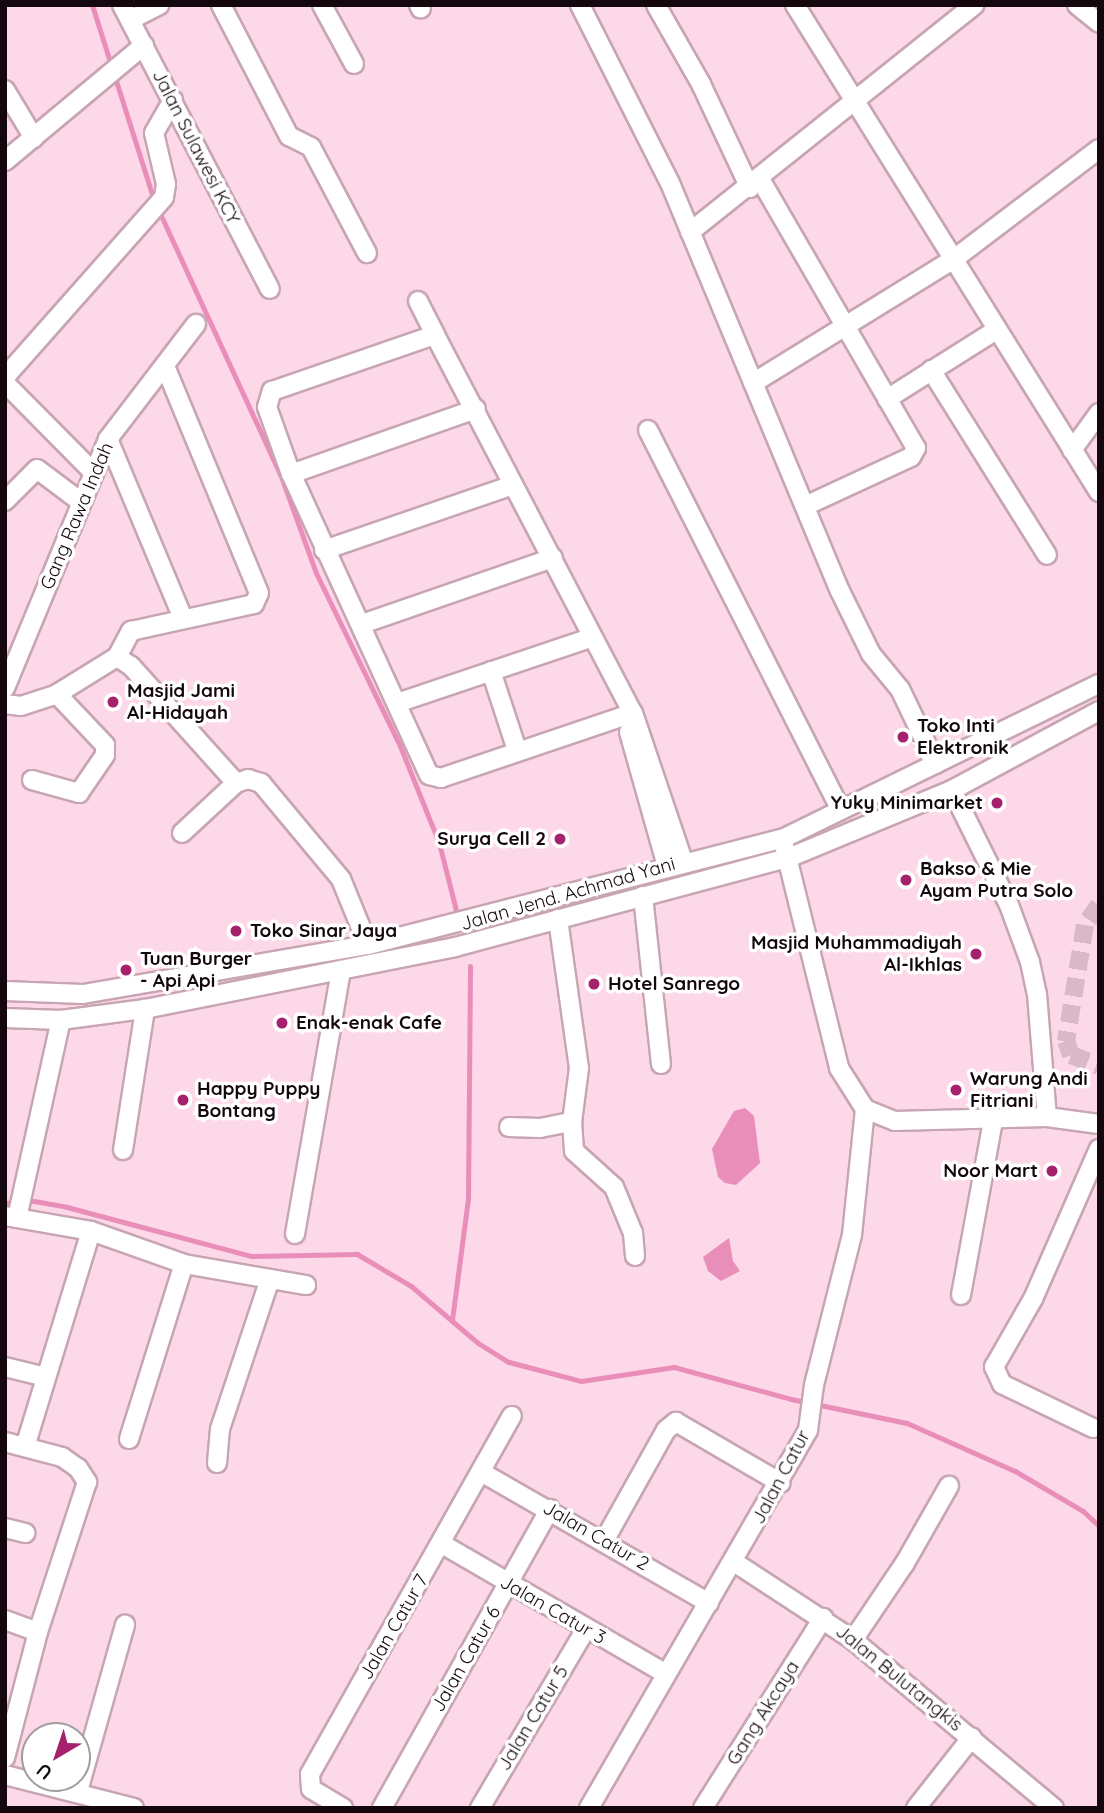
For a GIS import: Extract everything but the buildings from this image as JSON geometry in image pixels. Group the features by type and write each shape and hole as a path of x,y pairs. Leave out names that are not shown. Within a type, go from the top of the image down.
{"street":[{"path":"126,13 159,5"},
{"path":"220,5 289,136 311,147 367,253"},
{"path":"322,5 354,64"},
{"path":"580,5 638,115 871,654 900,689 936,764"},
{"path":"656,5 755,184 846,326 915,445 913,456 805,506"},
{"path":"795,5 854,104 1099,492"},
{"path":"690,232 755,184 974,5"},
{"path":"1077,5 1099,23"},
{"name":"Jalan Sulawesi KCY","path":"126,13 270,289"},
{"path":"5,160 144,45"},
{"path":"5,90 33,138"},
{"path":"92,471 6,386 159,204 166,184 154,132 173,100"},
{"path":"753,383 954,259 1099,149"},
{"path":"418,301 554,558 590,638 620,695 629,715 675,864"},
{"name":"Gang Rawa Indah","path":"5,688 92,471 108,439 196,324"},
{"path":"887,399 996,330"},
{"path":"435,335 272,391 267,407 291,474 324,550 362,624 424,769 435,778 629,715"},
{"path":"5,704 21,706 57,694 117,657 131,631 254,604 259,593 165,366"},
{"path":"931,370 1047,555"},
{"path":"291,474 476,409"},
{"path":"1072,450 1099,412"},
{"path":"648,430 841,809"},
{"path":"108,439 183,618"},
{"path":"5,501 37,469 81,502"},
{"path":"324,550 513,485"},
{"path":"362,624 554,558"},
{"path":"397,703 590,638"},
{"path":"117,657 131,666 236,783"},
{"path":"491,671 517,750"},
{"name":"Jalan Jend. Achmad Yani","path":"5,991 83,994 368,945 465,922 787,836 1099,684"},
{"path":"32,780 79,793 105,755 105,745 57,694"},
{"name":"Jalan Jend. Achmad Yani","path":"5,1018 61,1020 145,1009 341,970 472,943 793,856 952,790 1099,711"},
{"path":"182,833 236,783 248,779 271,789 331,863 349,894 368,945"},
{"path":"952,790 1012,913 1037,994 1047,1117"},
{"path":"787,836 851,1072 851,1093 865,1109 895,1121 1047,1117 1099,1124"},
{"path":"643,896 662,1065"},
{"path":"558,919 578,1058 572,1122 574,1151 614,1187 634,1233 635,1256"},
{"path":"465,922 472,943"},
{"path":"295,1234 341,970"},
{"path":"123,1150 145,1009"},
{"path":"61,1020 17,1207 184,1264 306,1285"},
{"name":"Jalan Catur","path":"589,1808 781,1483 812,1413 814,1385 852,1235 865,1109"},
{"path":"961,1295 993,1120"},
{"path":"509,1127 540,1128 572,1122"},
{"path":"1093,1428 1002,1384 994,1367 1033,1299 1099,1149"},
{"path":"25,1447 91,1231"},
{"path":"129,1439 184,1264"},
{"path":"217,1463 218,1436 270,1279"},
{"path":"5,1367 45,1382"},
{"name":"Jalan Catur 7","path":"343,1808 316,1793 307,1780 512,1416"},
{"path":"604,1541 666,1430 676,1422 781,1483"},
{"path":"5,1442 62,1457 78,1468 87,1482 38,1632 5,1758"},
{"name":"Jalan Catur 2","path":"481,1472 550,1509 709,1603"},
{"path":"853,1640 905,1563 949,1486"},
{"name":"Jalan Catur 6","path":"382,1808 550,1509"},
{"path":"5,1528 25,1533"},
{"name":"Jalan Catur 3","path":"442,1544 666,1674"},
{"name":"Jalan Bulutangkis","path":"734,1562 853,1640 1054,1808"},
{"name":"Gang Akcaya","path":"703,1808 823,1618"},
{"path":"5,1620 38,1632"},
{"path":"91,1745 125,1625"},
{"name":"Jalan Catur 5","path":"480,1808 586,1629"},
{"path":"916,1808 972,1737"},
{"path":"81,1792 134,1808"}],"shaded area":[{"path":"745,1108 754,1116 760,1163 736,1185 725,1183 718,1177 712,1149 734,1111"},
{"path":"729,1238 733,1261 740,1271 721,1281 708,1271 703,1257"}],"waterway":[{"path":"92,5 154,200"},
{"path":"158,209 282,479 316,573 400,746 439,843 457,914"},
{"path":"452,1320 468,1199 470,966"},
{"path":"5,1203 34,1201 67,1207 251,1256 357,1254 411,1286 478,1343 509,1362 581,1381 674,1367 791,1399 907,1423 1015,1471 1083,1511 1099,1526"}],"tunnel":[{"path":"1099,905 1085,925 1066,1041 1071,1055 1099,1066"}],"place":[{"name":"Masjid Jami Al-Hidayah","path":"113,702"},
{"name":"Toko Inti Elektronik","path":"903,737"},
{"name":"Yuky Minimarket","path":"997,803"},
{"name":"Surya Cell 2","path":"560,839"},
{"name":"Bakso & Mie Ayam Putra Solo","path":"906,880"},
{"name":"Toko Sinar Jaya","path":"236,931"},
{"name":"Masjid Muhammadiyah Al-Ikhlas","path":"976,954"},
{"name":"Tuan Burger - Api Api","path":"126,970"},
{"name":"Hotel Sanrego","path":"594,984"},
{"name":"Enak-enak Cafe","path":"282,1023"},
{"name":"Warung Andi Fitriani","path":"956,1090"},
{"name":"Happy Puppy Bontang","path":"183,1100"},
{"name":"Noor Mart","path":"1052,1171"}]}
